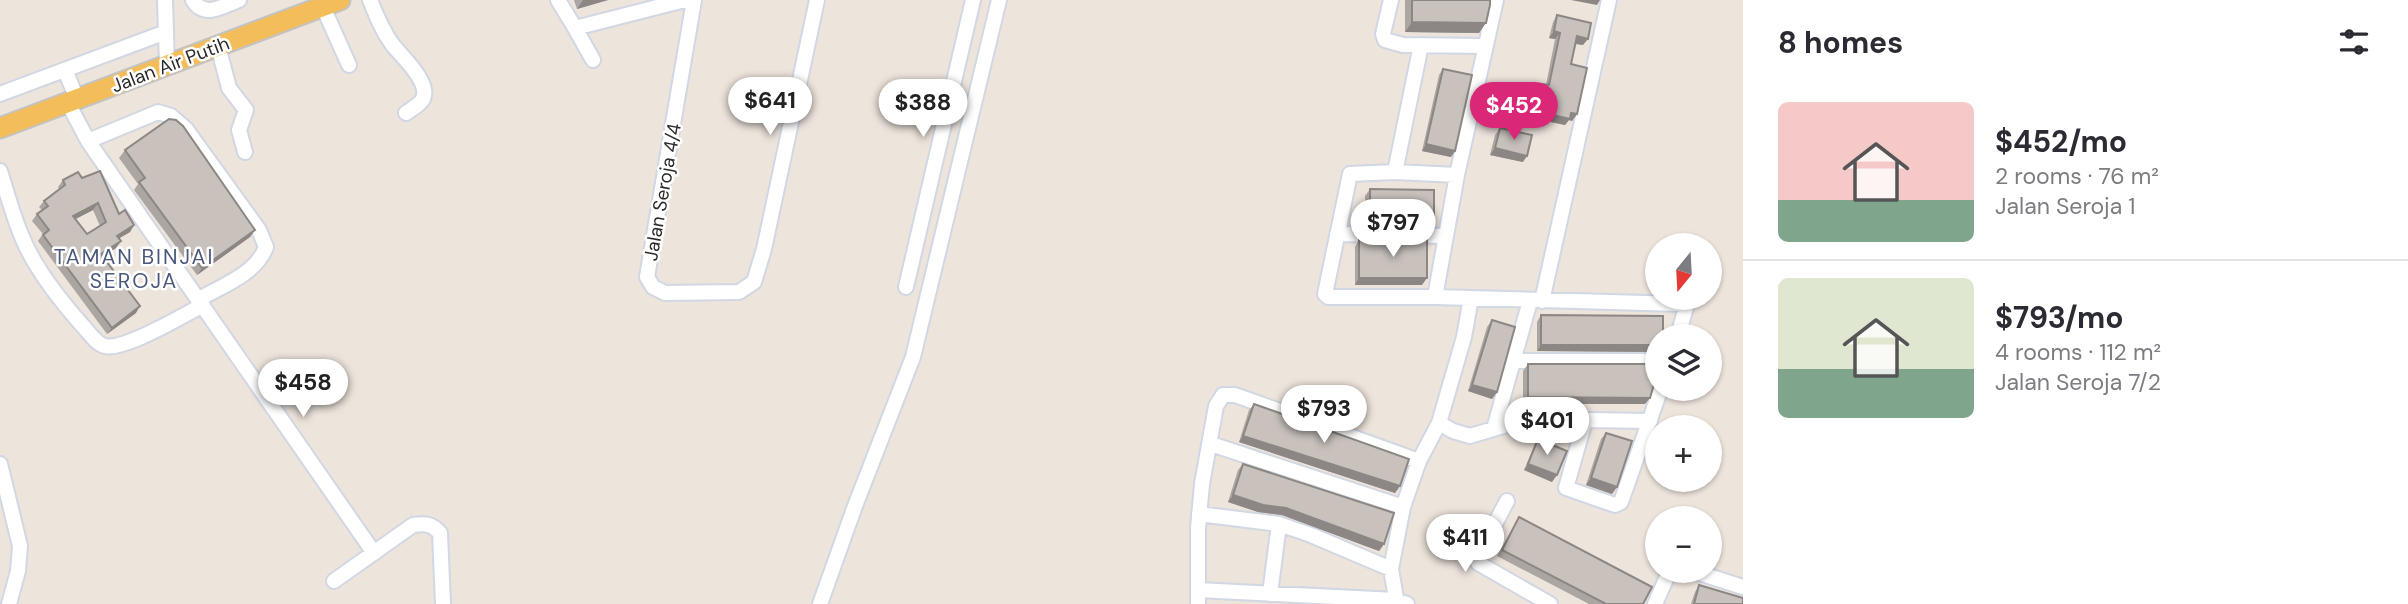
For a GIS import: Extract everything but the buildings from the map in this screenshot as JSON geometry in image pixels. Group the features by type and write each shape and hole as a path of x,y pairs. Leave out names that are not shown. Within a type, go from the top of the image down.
{"main road":[{"name":"Jalan Air Putih","path":"0,128 332,3"}],"street":[{"path":"165,0 167,66"},
{"path":"193,0 198,7 206,11 239,0"},
{"path":"370,0 386,34 415,69 423,88 422,101 406,113"},
{"path":"558,0 593,60"},
{"path":"575,28 685,0"},
{"name":"Jalan Seroja 4/4","path":"694,0 648,277 653,286 665,293 739,292 754,282 758,274 817,0"},
{"path":"906,286 973,0"},
{"path":"820,604 913,357 999,0"},
{"path":"1391,0 1383,34 1385,40 1403,45 1485,46"},
{"path":"1435,297 1457,175 1496,0"},
{"path":"1494,429 1514,361 1536,301 1609,0"},
{"path":"332,3 349,65"},
{"path":"0,94 166,32"},
{"path":"218,46 229,88 246,110 239,130 245,152"},
{"path":"1395,172 1421,46"},
{"path":"65,70 72,101 88,141 374,553"},
{"path":"0,171 22,238 32,257 65,306 97,341 105,346 142,337 201,302 252,268 262,258 267,247 260,230 186,129 171,116 158,112 88,141"},
{"path":"1457,175 1395,172 1350,174 1325,294 1334,299 1435,297 1679,304 1686,307 1681,324"},
{"path":"1337,234 1445,236"},
{"path":"1419,461 1235,396 1223,395 1216,406 1202,484 1198,597 1270,594 1400,603 1391,569 1402,507 1419,461 1439,423 1464,337 1471,298"},
{"path":"1514,361 1645,361"},
{"path":"1439,423 1452,432 1470,436 1527,419 1645,421"},
{"path":"1585,421 1566,488 1615,505 1621,502 1645,435"},
{"path":"1211,443 1402,507"},
{"path":"0,464 20,546 18,570 9,604"},
{"path":"1507,501 1477,558 1478,563 1550,604"},
{"path":"1199,514 1279,524 1391,569"},
{"path":"1270,594 1279,524"},
{"path":"334,581 413,525 434,526 440,533 442,545 443,604"},
{"path":"1722,580 1743,587"},
{"path":"1655,604 1664,583"}],"district":[{"name":"TAMAN BINJAI SEROJA","path":"134,269"}]}
